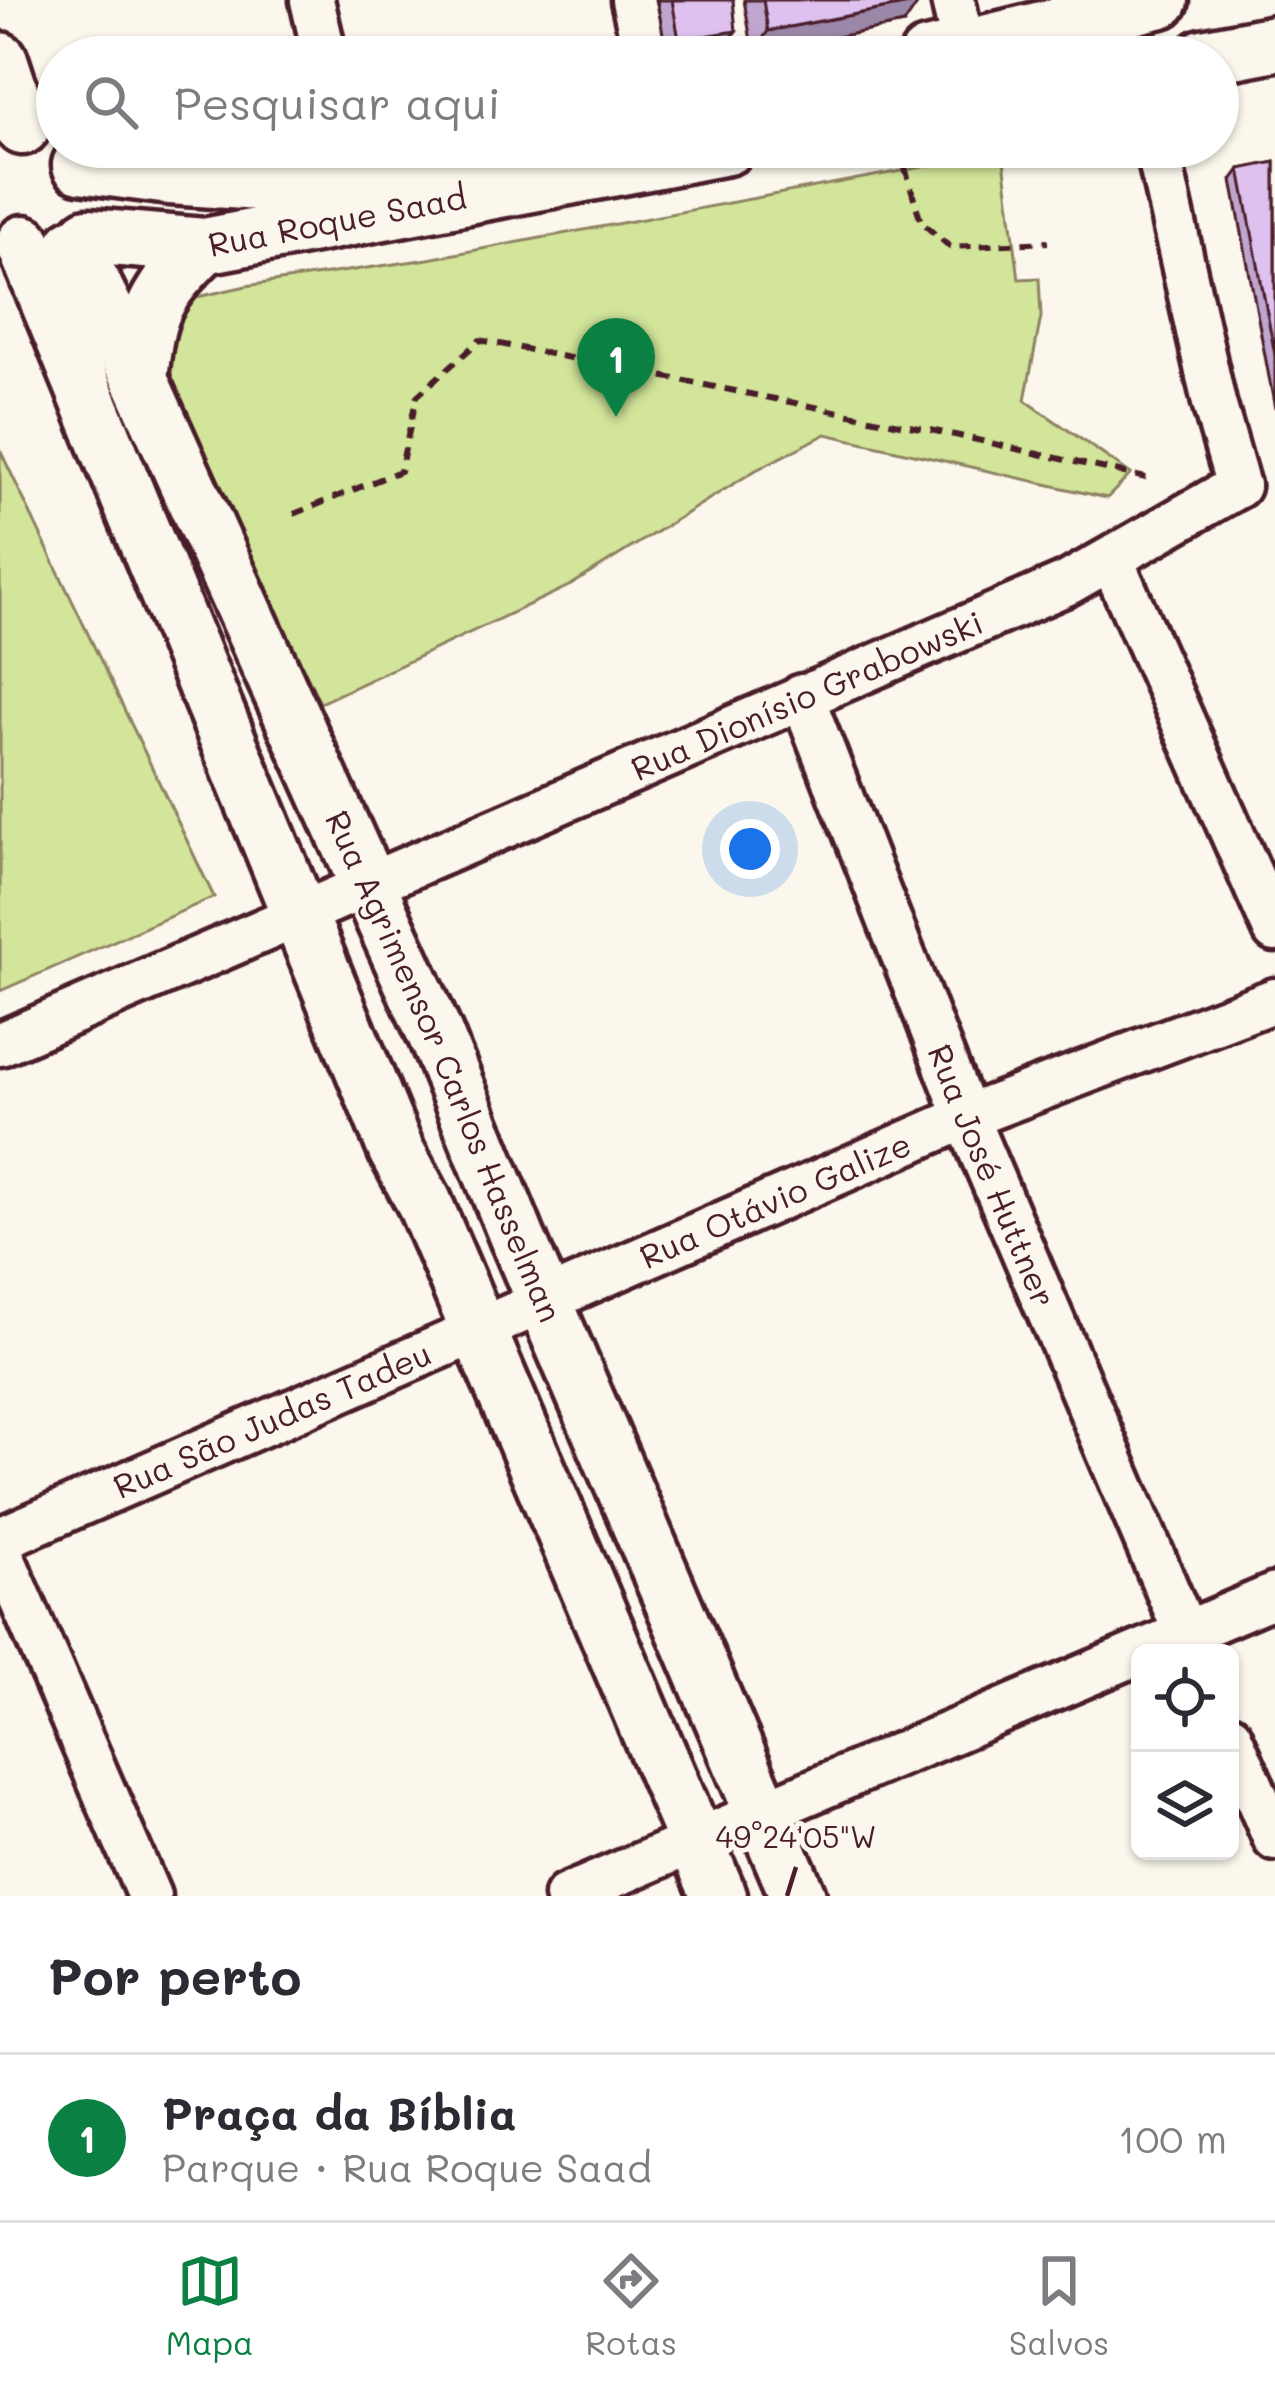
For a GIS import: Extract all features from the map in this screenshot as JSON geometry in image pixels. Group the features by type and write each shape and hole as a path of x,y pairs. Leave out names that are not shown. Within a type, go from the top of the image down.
{"main road":[{"path":"948,36 1161,0"},
{"path":"1239,50 1275,44"},
{"path":"0,60 36,126"},
{"path":"65,168 94,206 46,237 299,916 719,1896"},
{"name":"Rua Roque Saad","path":"138,168 170,177 272,184 323,168"},
{"name":"Rua Roque Saad","path":"46,237 204,246 617,168"},
{"name":"Rua Agrimensor Carlos Hasselman","path":"46,237 140,379 435,1034 517,1238 798,1896"},
{"path":"140,379 146,324 173,276 204,246"},
{"path":"424,1202 452,1192 466,1196 517,1238"}],"street":[{"path":"312,0 320,36"},
{"path":"633,0 641,36"},
{"path":"1162,168 1214,403 1257,490"},
{"name":"Rua Dionísio Grabowski","path":"0,1044 1112,562 1257,490"},
{"path":"1112,562 1275,930"},
{"name":"Rua José Huttner","path":"802,696 966,1117 1190,1643"},
{"name":"Rua Otávio Galize","path":"545,1302 966,1117 1275,1000"},
{"name":"Rua São Judas Tadeu","path":"0,1539 545,1302"},
{"path":"0,1552 148,1896"},
{"path":"566,1896 1190,1643 1275,1595"},
{"path":"1237,1752 1275,1838"}],"path":[{"path":"905,168 921,222 950,247 1048,242"},
{"path":"294,514 400,471 416,396 480,340 1146,478"}],"green space":[{"path":"917,168 1005,168 1019,279 1039,278 1041,317 1025,400 1131,474 1107,498 826,434 756,470 571,585 320,703 160,366 180,301 246,286 428,259"},
{"path":"0,450 214,897 0,991"}],"building":[{"path":"672,0 733,0 736,31 678,36"},
{"path":"763,0 919,0 919,2 768,31"},
{"path":"1275,162 1275,355 1240,169"}],"place":[{"name":"Praça da Bíblia","path":"616,417"}]}
